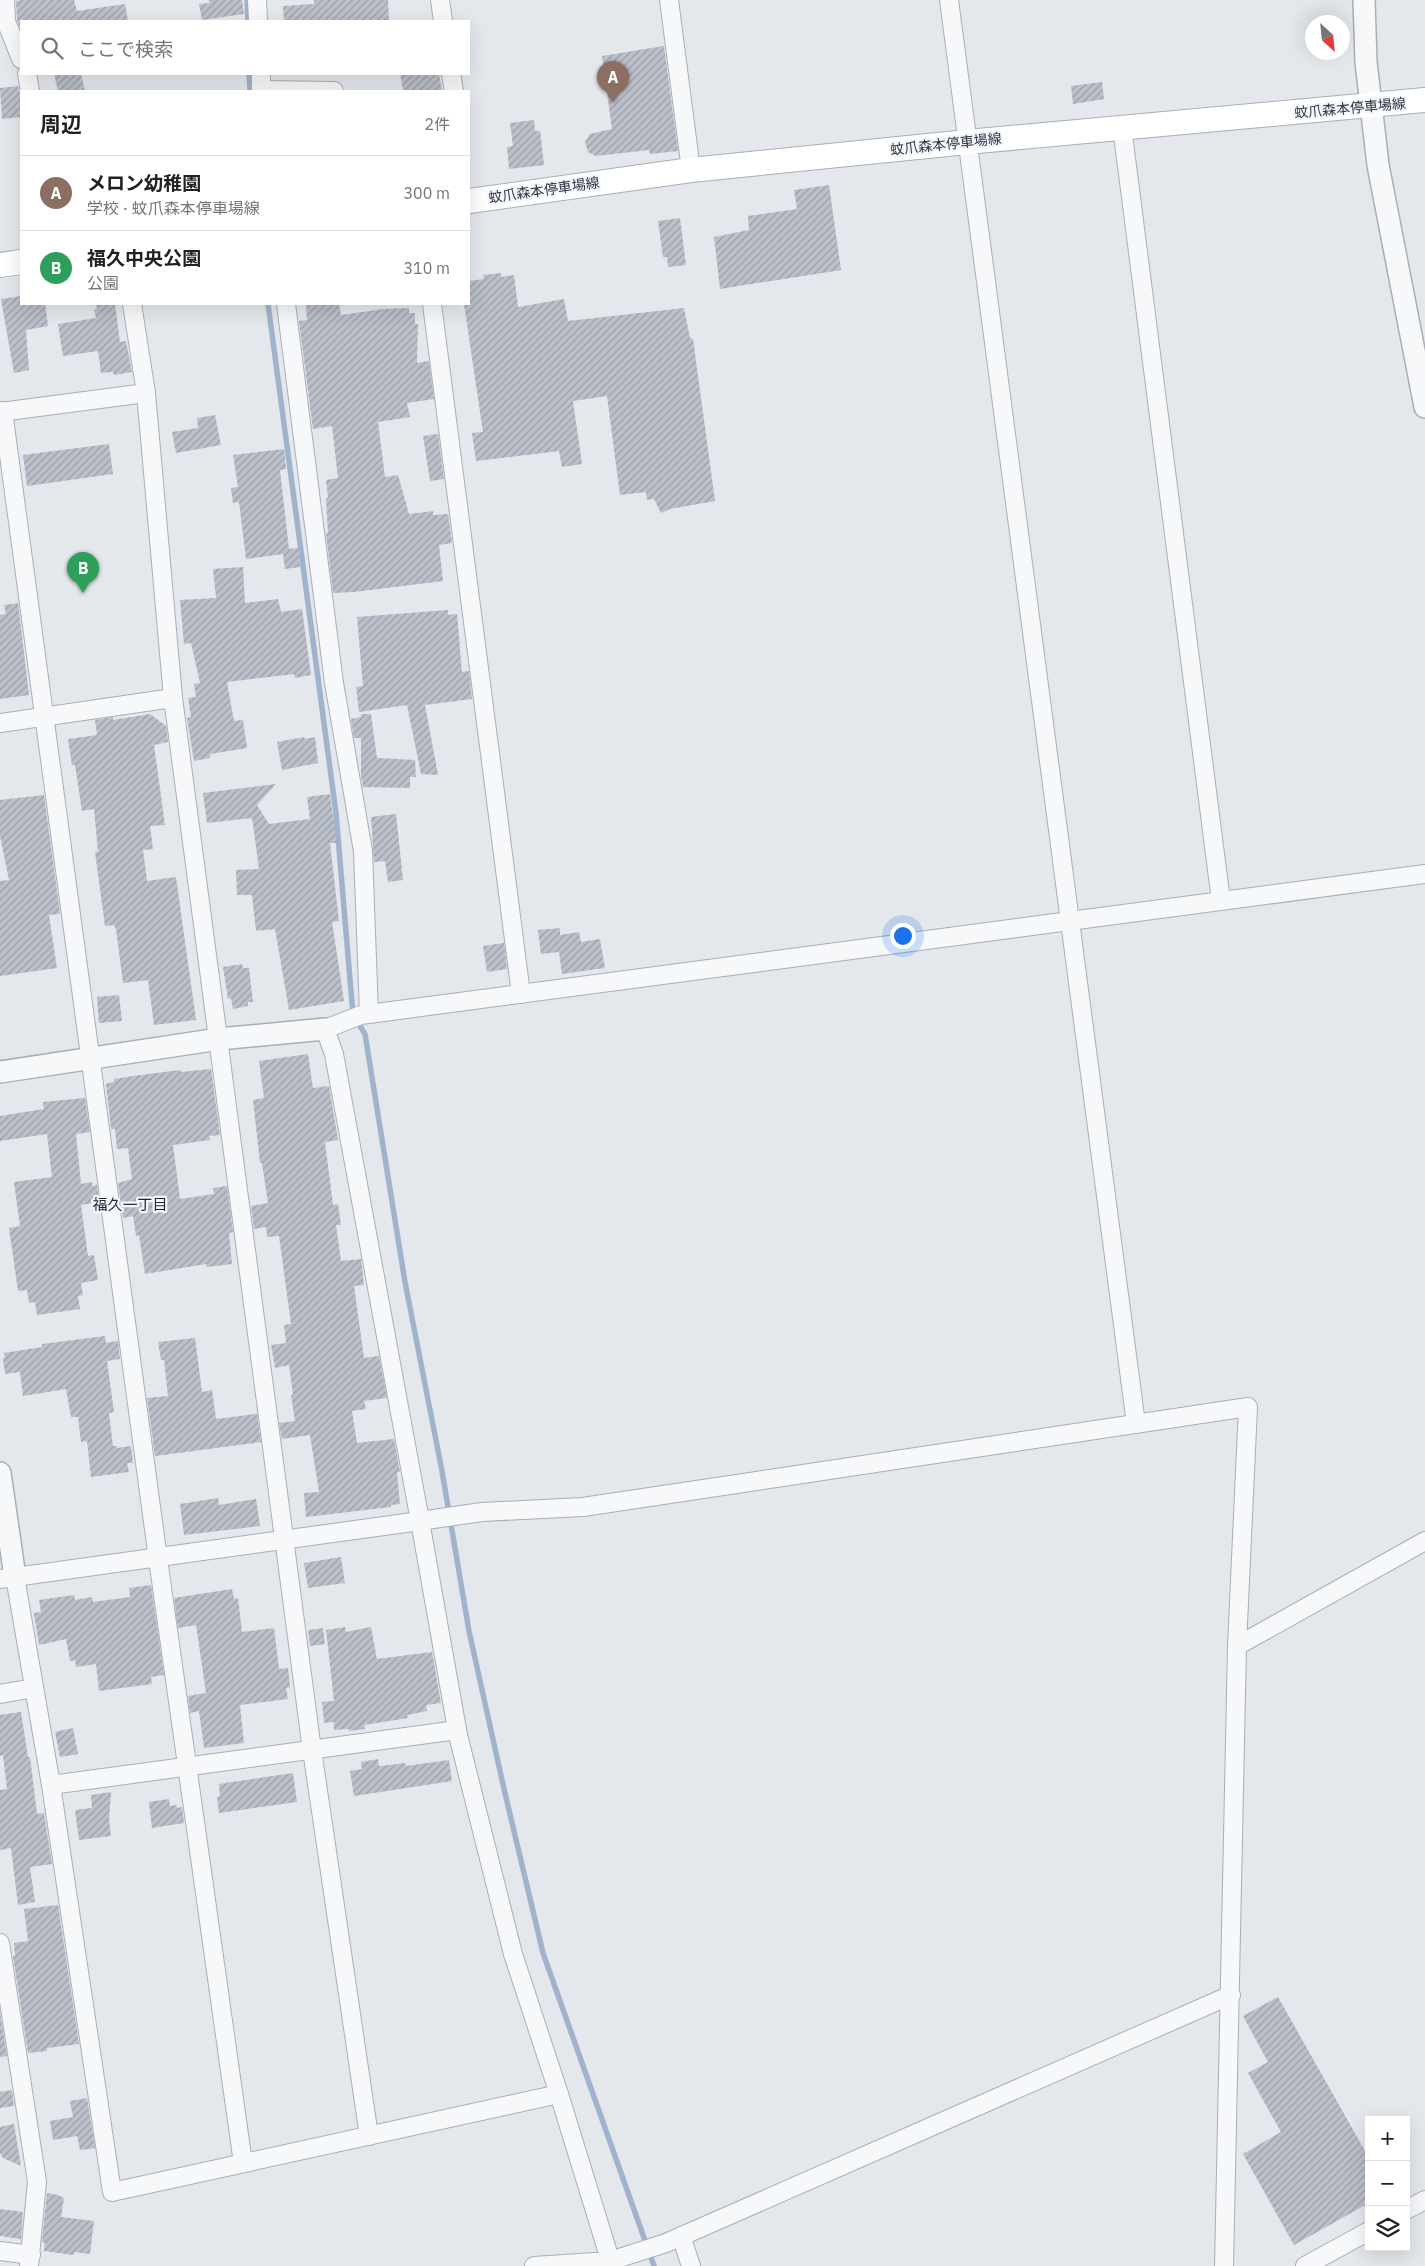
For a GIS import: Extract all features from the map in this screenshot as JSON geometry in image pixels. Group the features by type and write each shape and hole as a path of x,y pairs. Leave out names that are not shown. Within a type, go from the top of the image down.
{"main road":[{"name":"蚊爪森本停車場線","path":"470,196 691,170 967,142 1122,127 1372,107 1425,100"},
{"path":"0,265 20,262"}],"street":[{"path":"5,0 6,21 20,57"},
{"path":"257,0 258,20"},
{"path":"440,0 443,20"},
{"path":"669,0 691,170"},
{"path":"949,0 1136,1424"},
{"path":"1364,0 1366,62 1378,165 1425,408"},
{"path":"27,75 30,90"},
{"path":"451,75 454,90"},
{"path":"261,85 322,90"},
{"path":"1122,127 1221,901"},
{"path":"132,305 146,393 173,698 312,1750 369,2136"},
{"path":"286,305 334,683 363,851 365,1015"},
{"path":"432,305 521,994"},
{"path":"146,393 1,411 158,1559 243,2163"},
{"path":"0,723 173,698"},
{"path":"0,1072 219,1039 331,1027 365,1015 1425,874"},
{"path":"331,1027 334,1054 425,1520 457,1730 513,1954 614,2261"},
{"path":"7,1578 158,1559 482,1512 583,1506 1248,1407 1237,1646 1224,2266"},
{"path":"0,1473 7,1578 34,1688 51,1784 112,2192 559,2094"},
{"path":"1237,1646 1425,1541"},
{"path":"0,1694 34,1688"},
{"path":"51,1784 457,1730"},
{"path":"0,2250 30,2260 37,2182 1,1953"},
{"path":"534,2266 614,2261 674,2240 1231,1995"},
{"path":"1410,2208 1425,2200"},
{"path":"1305,2266 1365,2233"},
{"path":"674,2240 691,2266"}],"building":[{"path":"74,0 77,11 125,4 128,20 20,20 20,28 17,19 16,1"},
{"path":"209,0 242,0 244,14 202,20 199,4 210,3"},
{"path":"314,0 388,0 389,20 284,20 283,6 314,4"},
{"path":"664,46 678,151 650,154 649,150 596,156 588,152 585,142 590,134 612,129 602,56"},
{"path":"54,75 81,75 85,90 58,90"},
{"path":"400,75 439,75 442,90 403,90"},
{"path":"1102,82 1104,99 1073,104 1071,86"},
{"path":"18,86 20,93 20,117 2,119 0,88"},
{"path":"534,120 535,131 540,131 544,165 509,169 507,147 513,146 510,123"},
{"path":"829,185 841,270 720,289 714,237 749,230 748,216 797,209 794,190"},
{"path":"680,218 686,265 668,267 667,257 663,257 658,221"},
{"path":"501,273 501,277 514,275 518,307 564,299 568,321 684,308 690,338 693,339 715,501 670,509 661,513 654,499 647,500 646,492 620,495 607,396 573,401 582,464 562,467 559,451 476,461 472,433 483,432 464,305 470,305 470,281 484,279 483,275"},
{"path":"20,296 20,305 45,305 48,326 26,330 29,370 14,373 1,299"},
{"path":"96,305 115,305 120,342 126,341 132,372 114,375 113,372 101,373 98,351 63,356 58,324 96,318 94,310 97,309"},
{"path":"306,305 339,305 341,315 383,309 409,308 409,313 415,313 415,324 418,324 417,363 429,361 434,399 407,403 410,417 378,422 385,477 398,475 409,514 433,511 433,515 448,514 452,543 439,545 443,581 333,593 326,533 328,533 326,498 328,498 326,480 338,478 332,426 313,429 299,321 307,320"},
{"path":"215,415 221,445 176,453 172,432 198,428 197,418"},
{"path":"438,434 444,479 430,481 423,436"},
{"path":"109,444 113,474 27,486 23,455"},
{"path":"284,449 286,469 280,470 289,549 298,548 300,567 285,569 283,554 246,559 239,502 233,503 231,488 238,487 233,455"},
{"path":"243,567 245,603 278,599 281,612 302,609 311,675 295,678 294,674 227,682 234,721 243,720 247,748 210,754 210,758 194,761 187,718 191,717 188,698 196,697 194,684 200,683 191,643 184,644 180,600 216,598 213,569"},
{"path":"18,603 29,695 0,699 0,615 6,614 4,605"},
{"path":"448,610 448,615 457,614 462,672 469,671 472,699 425,705 438,775 421,774 407,705 359,712 356,687 363,686 357,617"},
{"path":"150,714 166,726 168,742 154,745 165,825 150,826 153,849 143,850 147,881 176,877 196,1020 154,1025 148,980 123,983 116,929 114,925 105,926 95,852 98,852 94,809 82,811 75,765 72,765 68,739 97,735 95,720 113,717 113,720"},
{"path":"361,714 371,714 377,758 415,760 416,777 410,777 410,788 363,787 361,776 361,738 354,738 351,719 361,717"},
{"path":"304,737 305,739 315,737 318,763 282,770 277,742"},
{"path":"276,784 257,805 269,824 310,819 307,797 330,794 337,843 330,843 339,921 332,922 344,1001 289,1010 275,929 256,931 252,895 237,895 236,870 259,869 252,818 207,823 203,793"},
{"path":"44,795 60,914 49,915 57,968 0,976 0,881 9,880 0,836 0,800"},
{"path":"396,814 403,880 388,882 385,861 374,862 371,817"},
{"path":"560,928 560,935 579,932 581,942 600,939 605,968 562,974 559,952 541,954 538,930"},
{"path":"504,943 507,969 487,972 483,946"},
{"path":"242,964 243,968 249,968 253,1002 248,1002 248,1006 233,1009 231,998 228,999 223,967"},
{"path":"119,995 122,1021 99,1023 97,997"},
{"path":"308,1054 313,1088 329,1086 338,1140 325,1142 333,1205 338,1204 341,1225 336,1225 341,1261 361,1259 364,1285 354,1286 364,1358 379,1356 387,1398 364,1401 366,1409 352,1411 357,1443 394,1439 400,1472 397,1472 400,1504 391,1505 391,1507 306,1517 304,1493 319,1492 310,1435 282,1439 279,1423 295,1421 291,1395 293,1395 289,1365 275,1368 271,1345 286,1343 284,1325 291,1324 279,1236 267,1237 266,1227 254,1229 251,1206 268,1203 262,1163 260,1163 253,1100 264,1098 259,1061"},
{"path":"211,1069 220,1135 209,1136 210,1140 173,1145 180,1199 214,1194 213,1188 227,1186 233,1232 229,1233 232,1264 207,1267 206,1264 145,1274 139,1235 136,1236 133,1216 123,1218 118,1183 132,1179 128,1148 117,1149 115,1129 111,1129 106,1084 114,1082 114,1079 133,1076 180,1070 181,1072"},
{"path":"85,1098 90,1132 76,1134 81,1184 92,1182 92,1186 97,1185 99,1202 81,1205 88,1256 94,1255 98,1280 81,1283 83,1295 78,1296 80,1309 37,1315 35,1302 29,1303 27,1290 18,1291 9,1228 20,1226 14,1182 52,1177 47,1134 0,1141 0,1116 44,1109 43,1102"},
{"path":"105,1336 106,1343 118,1341 120,1359 107,1361 114,1412 109,1413 113,1446 117,1446 117,1448 131,1446 133,1463 127,1463 129,1472 91,1477 87,1441 81,1442 78,1417 71,1417 66,1389 23,1396 20,1372 5,1374 3,1358 5,1358 4,1353 42,1347 42,1344"},
{"path":"195,1338 202,1392 212,1390 216,1419 257,1414 261,1442 155,1456 147,1398 168,1396 164,1360 161,1360 158,1342"},
{"path":"218,1498 219,1505 256,1499 260,1526 184,1535 180,1504"},
{"path":"341,1557 345,1583 308,1588 304,1563"},
{"path":"151,1585 164,1675 151,1677 152,1684 99,1691 96,1664 76,1667 75,1660 70,1661 66,1639 39,1645 34,1613 41,1612 39,1600 74,1595 75,1600 92,1597 93,1602 130,1597 129,1588"},
{"path":"232,1589 234,1599 238,1598 242,1632 274,1628 279,1669 288,1668 290,1687 286,1688 288,1699 240,1705 244,1743 204,1748 199,1711 190,1713 188,1696 206,1693 196,1625 178,1628 174,1598"},
{"path":"345,1627 346,1632 371,1627 377,1659 432,1652 441,1703 426,1705 427,1711 407,1715 408,1718 364,1725 365,1729 334,1730 334,1722 324,1723 322,1702 334,1701 326,1630"},
{"path":"323,1628 325,1644 310,1646 308,1630"},
{"path":"21,1712 28,1757 30,1757 37,1814 44,1813 52,1864 30,1867 35,1902 18,1905 11,1848 0,1850 0,1790 7,1789 3,1755 0,1756 0,1715"},
{"path":"73,1728 78,1754 60,1757 55,1732"},
{"path":"378,1759 379,1766 405,1763 406,1766 449,1760 452,1781 354,1796 350,1771 362,1769 361,1762"},
{"path":"293,1773 297,1802 219,1813 217,1797 220,1796 219,1784"},
{"path":"111,1792 109,1820 111,1836 79,1840 75,1810 92,1808 91,1795"},
{"path":"169,1799 170,1806 182,1807 184,1823 152,1828 149,1802"},
{"path":"58,1905 79,2044 47,2048 47,2051 28,2053 13,1956 15,1956 14,1943 28,1941 24,1909"},
{"path":"1278,1997 1365,2151 1365,2205 1294,2245 1243,2154 1281,2132 1248,2073 1268,2062 1243,2016"},
{"path":"0,2012 7,2056 0,2057"},
{"path":"12,2090 14,2106 0,2108 0,2092"},
{"path":"87,2098 95,2148 80,2150 77,2136 53,2140 50,2121 73,2117 70,2101"},
{"path":"14,2124 21,2166 3,2158 0,2153 0,2127"},
{"path":"47,2193 64,2198 61,2217 94,2221 90,2254 74,2252 74,2255 44,2251 45,2243 42,2242"},
{"path":"0,2209 23,2212 21,2239 0,2236"}],"waterway":[{"path":"247,0 248,20"},
{"path":"249,75 250,90"},
{"path":"268,305 336,813 353,1015 365,1034 405,1282 442,1471 469,1631 543,1953 654,2266"}],"place":[{"name":"メロン幼稚園","path":"613,102"},
{"name":"福久中央公園","path":"83,593"}],"district":[{"name":"福久一丁目","path":"130,1204"}]}
